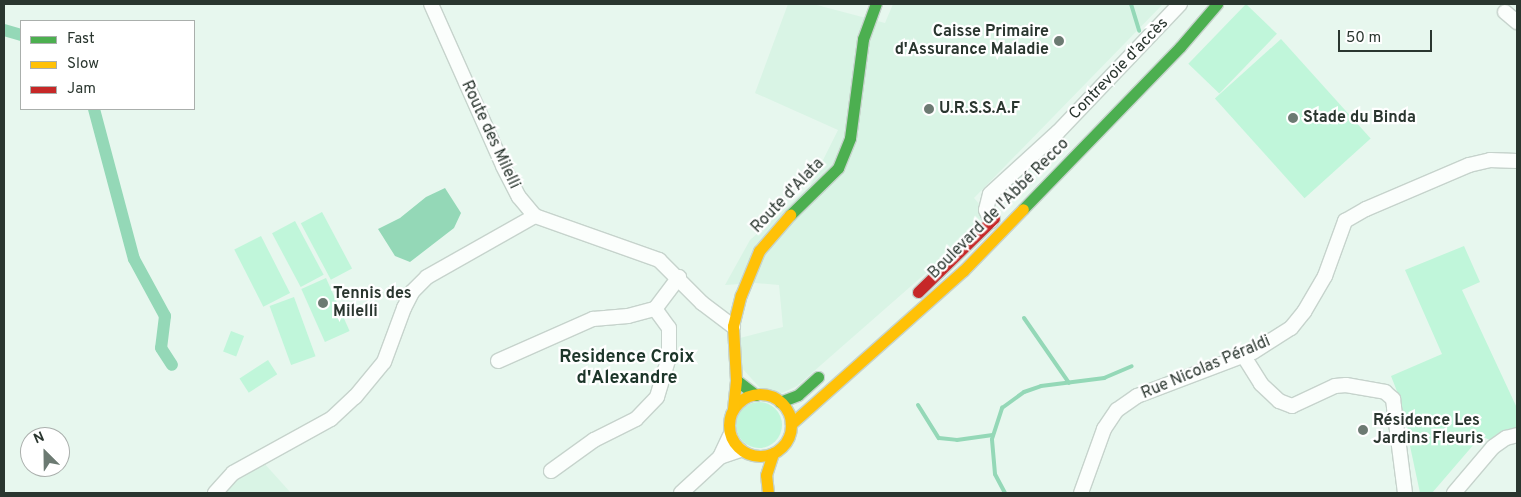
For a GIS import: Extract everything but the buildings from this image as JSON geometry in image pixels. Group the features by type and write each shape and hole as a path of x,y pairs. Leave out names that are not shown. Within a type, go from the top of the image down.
{"main road":[{"name":"Route d'Alata","path":"733,409 736,380 732,348 733,326 741,295 759,251 772,233 838,168 850,138 863,40 876,4"},
{"name":"Boulevard de l'Abbé Recco","path":"790,424 963,271 1166,60 1217,4"},
{"path":"1087,124 1148,61"},
{"name":"Boulevard de l'Abbé Recco","path":"907,303 1004,208"},
{"path":"736,380 756,395 780,402 798,395 831,366"},
{"path":"756,395 739,402 733,409 728,427 730,436 740,450 756,456 773,453"},
{"path":"766,475 773,453 786,441 790,424 780,402"},
{"path":"756,456 766,475 768,493"}],"street":[{"name":"Route des Milelli","path":"431,4 503,166 519,198 535,216"},
{"name":"Contrevoie d'accès","path":"991,222 986,210 990,194 1058,132 1180,4"},
{"path":"1505,12 1517,22"},
{"name":"Rue Nicolas Péraldi","path":"1081,493 1104,429 1117,410 1137,396 1243,355 1278,338 1304,312 1325,276 1339,232 1353,216 1476,162 1517,161"},
{"path":"215,493 245,465 331,419 355,398 384,362 412,292 427,277 535,216 648,254 679,277 702,303 733,326"},
{"path":"498,361 593,318 628,316 656,309 679,277"},
{"path":"551,471 594,440 636,419 657,397 669,357 669,328 656,309"},
{"path":"1243,355 1261,384 1279,402 1292,406 1335,386 1346,385 1385,392 1392,399 1394,407 1405,493"},
{"path":"1454,493 1493,447 1506,438 1517,435"},
{"path":"681,493 720,457 730,436"},
{"path":"720,457 740,450"}],"shaded area":[{"path":"788,4 813,4 885,23 893,4 1163,4 974,198 986,212 975,230 797,386 782,393 761,389 741,367 740,338 783,327 779,285 755,283 725,285 750,240 810,186 838,130 755,93"},
{"path":"1246,4 1277,34 1219,94 1188,64"},
{"name":"Stade du Binda","path":"1281,39 1371,139 1305,198 1215,99"},
{"path":"445,188 461,213 454,228 410,262 395,256 378,229 400,218 426,197"},
{"path":"322,212 352,269 331,280 301,223"},
{"path":"295,221 324,275 301,287 272,233"},
{"path":"261,236 290,293 263,307 234,250"},
{"path":"1464,246 1480,282 1462,290 1517,408 1517,430 1507,430 1492,441 1481,436 1432,493 1420,493 1400,399 1391,376 1442,354 1405,270"},
{"path":"326,278 350,331 325,342 301,289"},
{"path":"294,297 316,356 291,365 270,306"},
{"path":"231,331 244,336 236,357 223,352"},
{"path":"268,360 277,374 249,393 239,379"},
{"path":"759,402 772,406 778,412 782,425 778,438 772,444 759,448 746,444 740,438 736,425 740,412 746,406"},
{"path":"263,462 291,493 227,493 234,481"}],"waterway":[{"path":"1131,4 1139,31"},
{"path":"4,30 20,35"},
{"path":"94,110 134,259 165,316 161,348 172,365"},
{"path":"1024,318 1069,383"},
{"path":"1005,493 995,474 992,439 1002,408 1024,392 1041,386 1104,378 1132,366"},
{"path":"918,405 939,438 957,440 993,435"}],"traffic: fast":[{"path":"790,215 838,168 850,138 863,39 876,4"},
{"path":"1023,209 1180,47 1217,4"},
{"path":"780,402 798,395 818,377"},
{"path":"736,380 756,395"}],"traffic: slow":[{"path":"791,424 963,271 1023,209"},
{"path":"733,409 736,380 733,326 741,295 759,251 790,215"},
{"path":"760,394 777,399 782,403 786,408 791,425 786,442 782,447 777,451 760,456 743,451 738,447 734,442 729,425 734,408 738,403 743,399 760,394"},
{"path":"768,493 766,475 773,453"}],"traffic: jam":[{"path":"918,292 994,218"}],"place":[{"name":"Caisse Primaire d'Assurance Maladie","path":"1059,41"},
{"name":"U.R.S.S.A.F","path":"929,109"},
{"name":"Stade du Binda","path":"1293,118"},
{"name":"Tennis des Milelli","path":"323,303"},
{"name":"Résidence Les Jardins Fleuris","path":"1363,430"}],"district":[{"name":"Residence Croix d'Alexandre","path":"627,369"}]}
